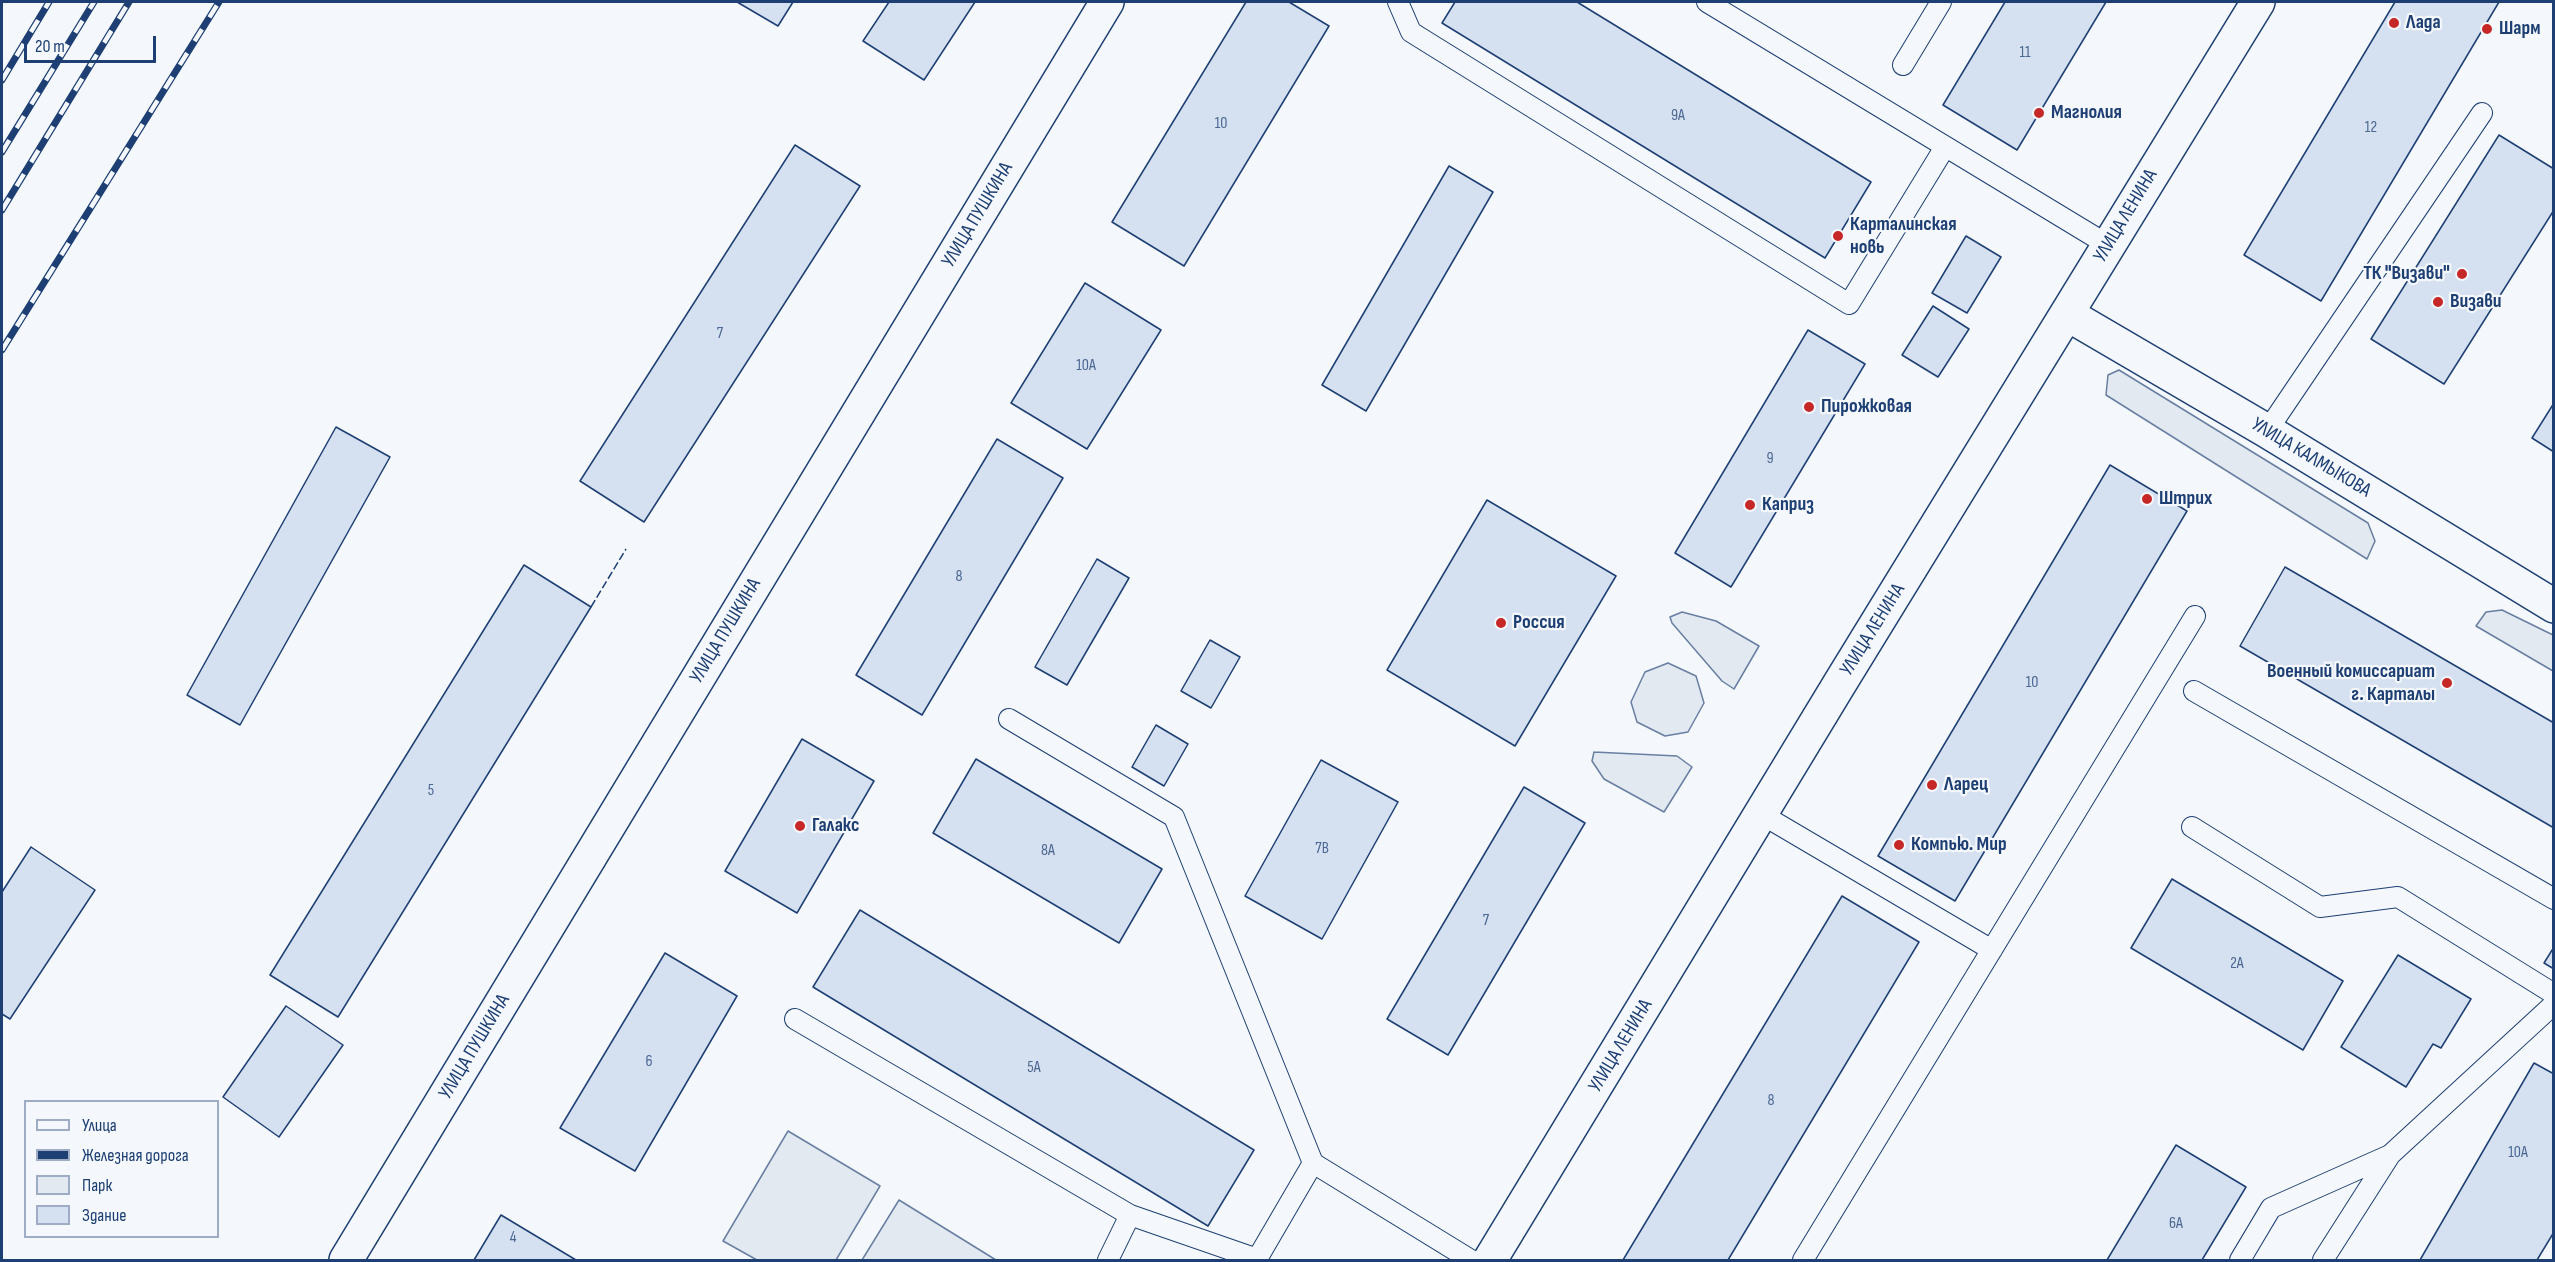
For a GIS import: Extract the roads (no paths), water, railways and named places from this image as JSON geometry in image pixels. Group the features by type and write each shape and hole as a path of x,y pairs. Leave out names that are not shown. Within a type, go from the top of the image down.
{"street":[{"name":"УЛИЦА ПУШКИНА","path":"346,1260 1107,2"},
{"name":"УЛИЦА ЛЕНИНА","path":"1490,1260 2258,2"},
{"name":"УЛИЦА КАЛМЫКОВА","path":"2067,314 2267,431 2553,606"}],"lane":[{"path":"1398,2 1411,32 1849,304 1945,147"},
{"path":"1707,2 2108,246"},
{"path":"1903,65 1941,2"},
{"path":"2267,431 2482,113"},
{"path":"1803,1260 2195,616"},
{"path":"2194,692 2553,899"},
{"path":"1009,719 1174,818 1312,1163 1471,1260"},
{"path":"1761,814 1992,950"},
{"path":"2192,828 2320,907 2398,897 2553,993"},
{"path":"2323,1260 2390,1155 2553,1004"},
{"path":"795,1019 1130,1215 1257,1259 1312,1163"},
{"path":"2240,1260 2271,1208 2390,1155"},
{"path":"1108,1260 1130,1215"}],"railway":[{"path":"2,80 49,2"},
{"path":"2,152 94,2"},
{"path":"2,210 129,2"},
{"path":"2,350 219,2"}],"place":[{"name":"Лада","path":"2394,23"},
{"name":"Шарм","path":"2487,29"},
{"name":"Магнолия","path":"2039,113"},
{"name":"Карталинская новь","path":"1838,236"},
{"name":"ТК \"Визави\"","path":"2462,274"},
{"name":"Визави","path":"2438,302"},
{"name":"Пирожковая","path":"1809,407"},
{"name":"Штрих","path":"2147,499"},
{"name":"Каприз","path":"1750,505"},
{"name":"Россия","path":"1501,623"},
{"name":"Военный комиссариат г. Карталы","path":"2447,683"},
{"name":"Ларец","path":"1932,785"},
{"name":"Галакс","path":"800,826"},
{"name":"Компью. Мир","path":"1899,845"}]}
